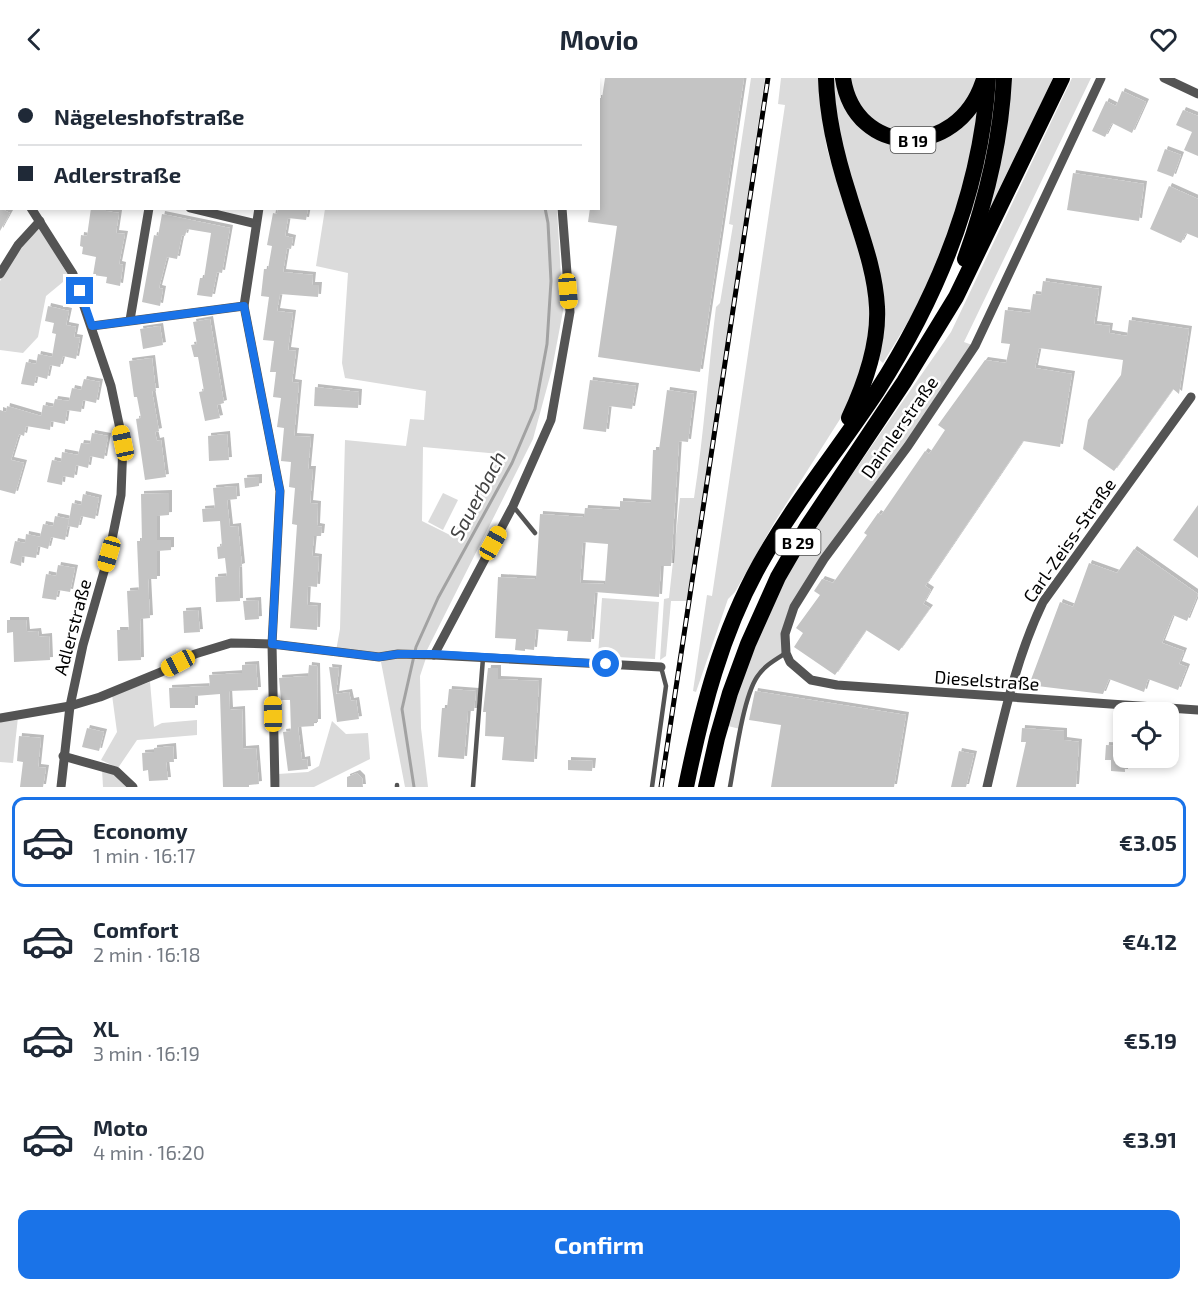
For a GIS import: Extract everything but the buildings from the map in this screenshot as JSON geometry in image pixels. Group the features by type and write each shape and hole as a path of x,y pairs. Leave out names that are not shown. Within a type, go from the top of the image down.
{"highway":[{"name":"B 29","path":"826,78 836,147 869,257 877,308 874,343 866,374 855,405 826,464"},
{"name":"B 19","path":"843,78 851,102 861,118 881,132 907,140 926,139 944,132 958,122 976,101 986,78"},
{"name":"B 29","path":"686,787 700,720 719,655 741,601 766,555 900,352 948,256 965,210 982,138 986,78"},
{"name":"B 29","path":"706,787 730,693 748,644 778,578 807,527 904,382 940,321 977,226 994,162 1004,78"},
{"path":"940,321 956,297 1062,78"}],"street":[{"name":"Daimlerstraße","path":"786,653 785,634 794,607 824,559 908,446 975,345 1101,78"},
{"path":"1164,78 1198,94"},
{"name":"Adlerstraße","path":"32,210 73,274 111,386 123,443 121,495 109,554 83,645 70,706 61,787"},
{"path":"130,320 149,210"},
{"path":"198,210 256,225"},
{"path":"259,210 244,306 280,491 272,644 275,787"},
{"path":"430,655 513,506 551,420 570,312 562,210"},
{"path":"0,274 18,245 40,221"},
{"path":"92,326 244,306"},
{"name":"Carl-Zeiss-Straße","path":"987,787 1008,698 1027,634 1043,602 1195,392"},
{"path":"0,718 70,706 110,693 213,648 231,643 272,644 379,657 400,654 430,655 661,667"},
{"name":"Dieselstraße","path":"786,653 796,669 811,680 837,685 1198,710"},
{"path":"63,756 116,771 133,787"}],"lane":[{"path":"513,506 535,532"},
{"path":"730,787 745,713 758,675 786,653"},
{"path":"473,787 483,657"},
{"path":"652,787 666,686 661,667"}],"shaded area":[{"path":"751,78 765,78 688,601 671,601 666,656 660,660 664,599 669,598 680,498 694,498 716,307 720,303 733,225 729,224"},
{"path":"781,78 1053,78 987,218 960,212 931,284 883,363 866,348 857,384 842,416 774,523 735,592 728,599 696,692 693,691 707,595 712,596 785,105 778,104","holes":["822,115 859,253 827,149"]},
{"path":"1072,78 1091,78 964,342 975,346 794,607 786,653 758,675 740,729 724,725 774,600 807,539 951,332"},
{"path":"325,210 557,210 563,311 552,369 533,439 426,652 396,650 379,654 336,651 340,629 345,440 406,446 410,419 424,420 426,391 345,378 342,363 348,273 316,266","holes":["423,447 500,454 452,536 422,521"]},
{"path":"40,228 69,277 46,296 38,337 23,353 0,350 0,281 21,246"},
{"path":"443,493 458,500 443,530 428,522"},
{"path":"602,598 659,602 655,659 598,656"},
{"path":"400,654 427,655 420,676 421,728 428,787 405,787 381,662"},
{"path":"150,682 154,727 162,723 197,720 197,735 137,740 118,768 101,760 117,732 112,695"},
{"path":"18,717 13,763 0,762 0,720"},
{"path":"332,721 346,734 368,733 370,759 314,787 280,787 278,774 308,772 319,766"},
{"path":"102,769 115,773 130,787 103,787"}],"waterway":[{"name":"Sauerbach","path":"414,787 402,709 416,647 438,598 512,463 535,409 547,344 551,281 545,210"}],"railway":[{"path":"661,787 768,78"}],"route":[{"path":"80,291 92,326 244,306 280,491 272,644 335,654 379,657 398,654 434,654 606,664"}]}
